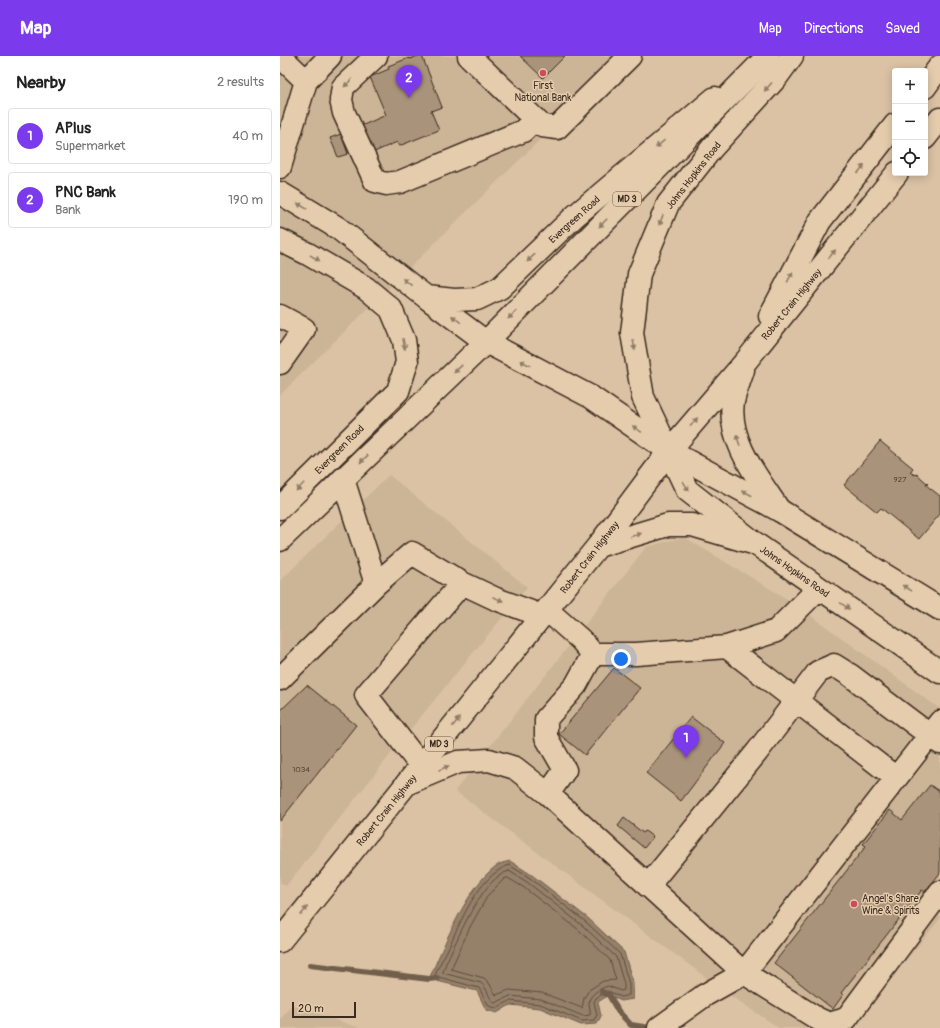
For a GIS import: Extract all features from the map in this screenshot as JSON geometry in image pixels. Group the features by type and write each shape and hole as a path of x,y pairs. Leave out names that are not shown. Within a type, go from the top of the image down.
{"main road":[{"path":"280,56 306,81"},
{"path":"280,167 306,81 330,56"},
{"path":"376,56 343,87 341,100 344,113 375,181 386,184 400,182 523,131 535,119"},
{"path":"468,56 542,126 558,128 630,56"},
{"name":"Evergreen Road","path":"426,297 454,300 476,299 500,288 574,216 765,56"},
{"name":"MD 3","path":"280,540 486,342 768,56"},
{"name":"Johns Hopkins Road","path":"792,56 776,78 712,148 668,204 639,274 632,332 643,397 687,490 756,544 940,672"},
{"path":"928,83 940,66"},
{"path":"928,134 940,119"},
{"path":"779,510 741,451 733,428 733,402 746,361 820,221 892,129"},
{"name":"Robert Crain Highway","path":"280,941 545,613 669,452 746,361 895,176"},
{"path":"280,193 338,228 486,342"},
{"name":"Evergreen Road","path":"280,240 308,254 366,288 391,308 404,340 407,362 398,391 280,508"},
{"path":"280,316 304,329 280,363"},
{"name":"Johns Hopkins Road","path":"486,342 590,397 669,452 779,510 940,609"},
{"path":"343,479 376,584"},
{"path":"598,546 668,525 692,525 756,544"},
{"path":"280,679 376,584 412,553 462,583 496,599 545,613 581,640 593,654 636,654 727,647 776,631 819,588"},
{"path":"421,766 366,695 462,583"},
{"path":"727,647 896,778"},
{"path":"548,794 565,770 546,737 546,719 576,685 593,654"},
{"path":"648,886 797,701 818,672 834,665 936,734 896,778 744,973 704,995 659,1028"},
{"path":"408,783 458,762 489,760 514,768 548,794 744,973 818,1020 829,1024 846,1019 940,892"}],"shaded area":[{"path":"280,56 625,56 280,395"},
{"path":"389,475 527,587 409,731 286,886 280,882 280,581"},
{"path":"684,537 792,602 940,709 940,919 850,1028 779,1028 731,996 455,791 646,547"},
{"path":"292,1005 360,1028 280,1028 280,1020"}],"water":[{"path":"510,861 532,875 589,919 624,952 633,983 633,999 621,1001 609,995 598,1002 601,1016 597,1024 581,1025 540,1008 510,1005 497,1013 486,1010 477,991 429,979 457,918 475,888 496,866"}],"building":[{"path":"422,56 442,107 431,111 439,130 399,146 397,142 372,153 361,126 386,115 370,77 389,69 388,66"},
{"name":"First National Bank","path":"520,56 565,56 543,78"},
{"path":"341,134 348,154 338,157 330,138"},
{"path":"880,441 913,468 910,472 918,475 928,484 926,485 940,496 940,514 919,539 881,508 877,512 844,485"},
{"path":"614,668 640,688 585,755 559,734"},
{"path":"307,685 356,725 280,821 280,711"},
{"path":"691,717 725,743 681,801 646,773"},
{"path":"930,785 940,792 940,873 925,892 922,890 841,993 843,995 833,1009 774,963 866,846 863,844 890,810 902,820"},
{"path":"624,818 643,833 645,831 653,837 644,848 618,826"}],"waterway":[{"path":"310,965 429,979 437,978"},
{"path":"602,992 609,995 618,1011 631,1025 650,1028"}],"place":[{"name":"First National Bank","path":"543,73"},
{"name":"PNC Bank","path":"409,98"},
{"name":"APlus","path":"686,758"},
{"name":"Angel's Share Wine & Spirits","path":"854,904"}]}
